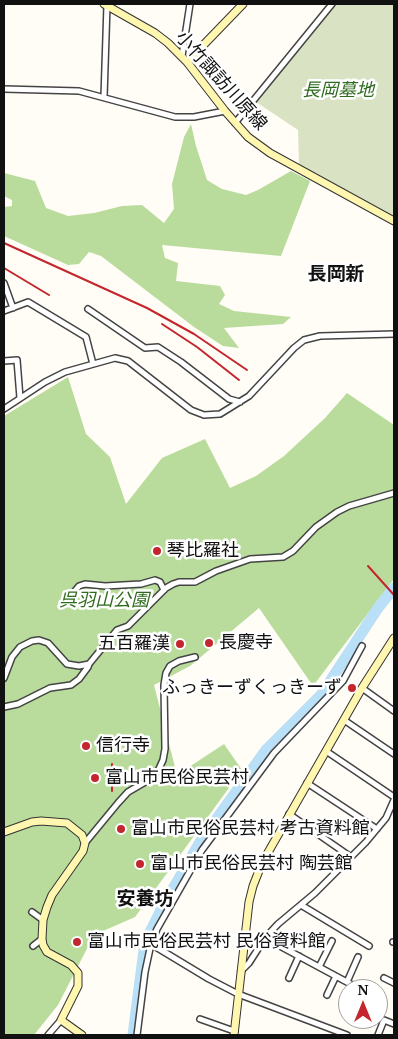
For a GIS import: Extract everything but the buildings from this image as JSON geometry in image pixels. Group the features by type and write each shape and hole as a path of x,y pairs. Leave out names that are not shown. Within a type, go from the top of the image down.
{"street":[{"path":"104,97 106,4"},
{"name":"小竹諏訪川原線","path":"106,4 155,33 182,56 248,137 270,153 394,221"},
{"path":"182,56 190,4"},
{"path":"187,62 243,4"},
{"path":"235,123 332,4"},
{"path":"4,89 79,91 175,117 225,111"},
{"path":"4,283 13,308"},
{"path":"4,311 28,302 86,337 93,364"},
{"path":"88,309 145,348 158,347 182,362 229,399 240,402"},
{"path":"4,409 45,382 65,372 115,358 128,360 192,410 204,415 225,412 249,396 294,348 304,340 320,336 394,334"},
{"path":"4,361 17,360 20,398"},
{"path":"4,707 18,704 50,688 71,685 79,679 117,630 128,626 172,584 195,582 216,571 250,559 283,557 293,551 316,527 337,512 349,506 394,493"},
{"path":"70,597 79,586 85,584 105,586 142,584 155,580 160,582 164,590"},
{"path":"200,1019 234,1033 249,902 253,886 270,848 289,814 362,688 394,638"},
{"path":"4,678 12,657 20,647 32,641 39,640 48,643 67,664 79,666 89,664"},
{"path":"137,1035 141,997 151,944 202,850 274,753 343,681 362,646"},
{"path":"48,1035 61,1020 78,986 78,973 71,965 47,952 43,945 43,920 52,895 77,862 85,843 123,797 152,778 158,771 165,749 164,684 166,673 170,666 179,661 195,657"},
{"path":"362,688 394,710"},
{"path":"344,720 394,754"},
{"path":"241,971 249,963 265,938 278,924 301,905 377,829 386,818 394,798 326,751"},
{"path":"307,783 377,829"},
{"path":"289,814 350,857"},
{"path":"4,832 32,822 62,822 67,823 82,835 85,843"},
{"path":"301,905 369,946"},
{"path":"32,912 43,920"},
{"path":"265,938 342,979"},
{"path":"33,946 42,939"},
{"path":"319,967 332,941"},
{"path":"151,944 208,979 238,994 347,1035"},
{"path":"290,978 299,956"},
{"path":"348,979 358,957"},
{"path":"327,995 336,976"},
{"path":"384,978 394,983"},
{"path":"61,1020 82,1035"},
{"path":"378,1035 384,1020 394,1024"}],"green space":[{"name":"長岡墓地","path":"336,4 394,4 394,216 299,164 298,130 256,102"},
{"path":"191,124 207,180 222,189 246,195 291,171 310,181 281,256 162,245 165,258 178,263 176,281 220,286 225,295 219,304 234,311 291,317 283,324 224,328 239,348 223,346 194,327 101,256 89,252 79,264 68,265 4,236 4,207 12,206 12,200 4,196 4,173 35,181 46,208 68,216 94,213 122,206 142,205 164,223 174,209 172,184 184,137"},
{"name":"呉羽山公園","path":"68,377 86,434 110,457 126,504 162,458 205,439 230,488 256,476 284,456 325,418 347,393 394,425 394,579 313,686 259,608 190,666 154,685 177,775 224,744 242,770 135,917 94,935 58,1005 34,1035 4,1035 4,416"}],"waterway":[{"path":"133,1035 145,942 163,906 200,842 266,750 321,695 378,608 394,588"}],"railway":[{"path":"4,243 147,308 194,334 247,370"},
{"path":"4,268 49,295"},
{"path":"162,324 197,347 239,380"},
{"path":"368,566 394,595"},
{"path":"112,764 112,791"}],"place":[{"name":"琴比羅社","path":"157,551"},
{"name":"長慶寺","path":"209,643"},
{"name":"五百羅漢","path":"180,644"},
{"name":"ふっきーずくっきーず","path":"352,688"},
{"name":"信行寺","path":"86,746"},
{"name":"富山市民俗民芸村","path":"95,778"},
{"name":"富山市民俗民芸村 考古資料館","path":"121,829"},
{"name":"富山市民俗民芸村 陶芸館","path":"140,864"},
{"name":"富山市民俗民芸村 民俗資料館","path":"77,942"}],"district":[{"name":"長岡新","path":"336,275"},
{"name":"安養坊","path":"145,900"}]}
